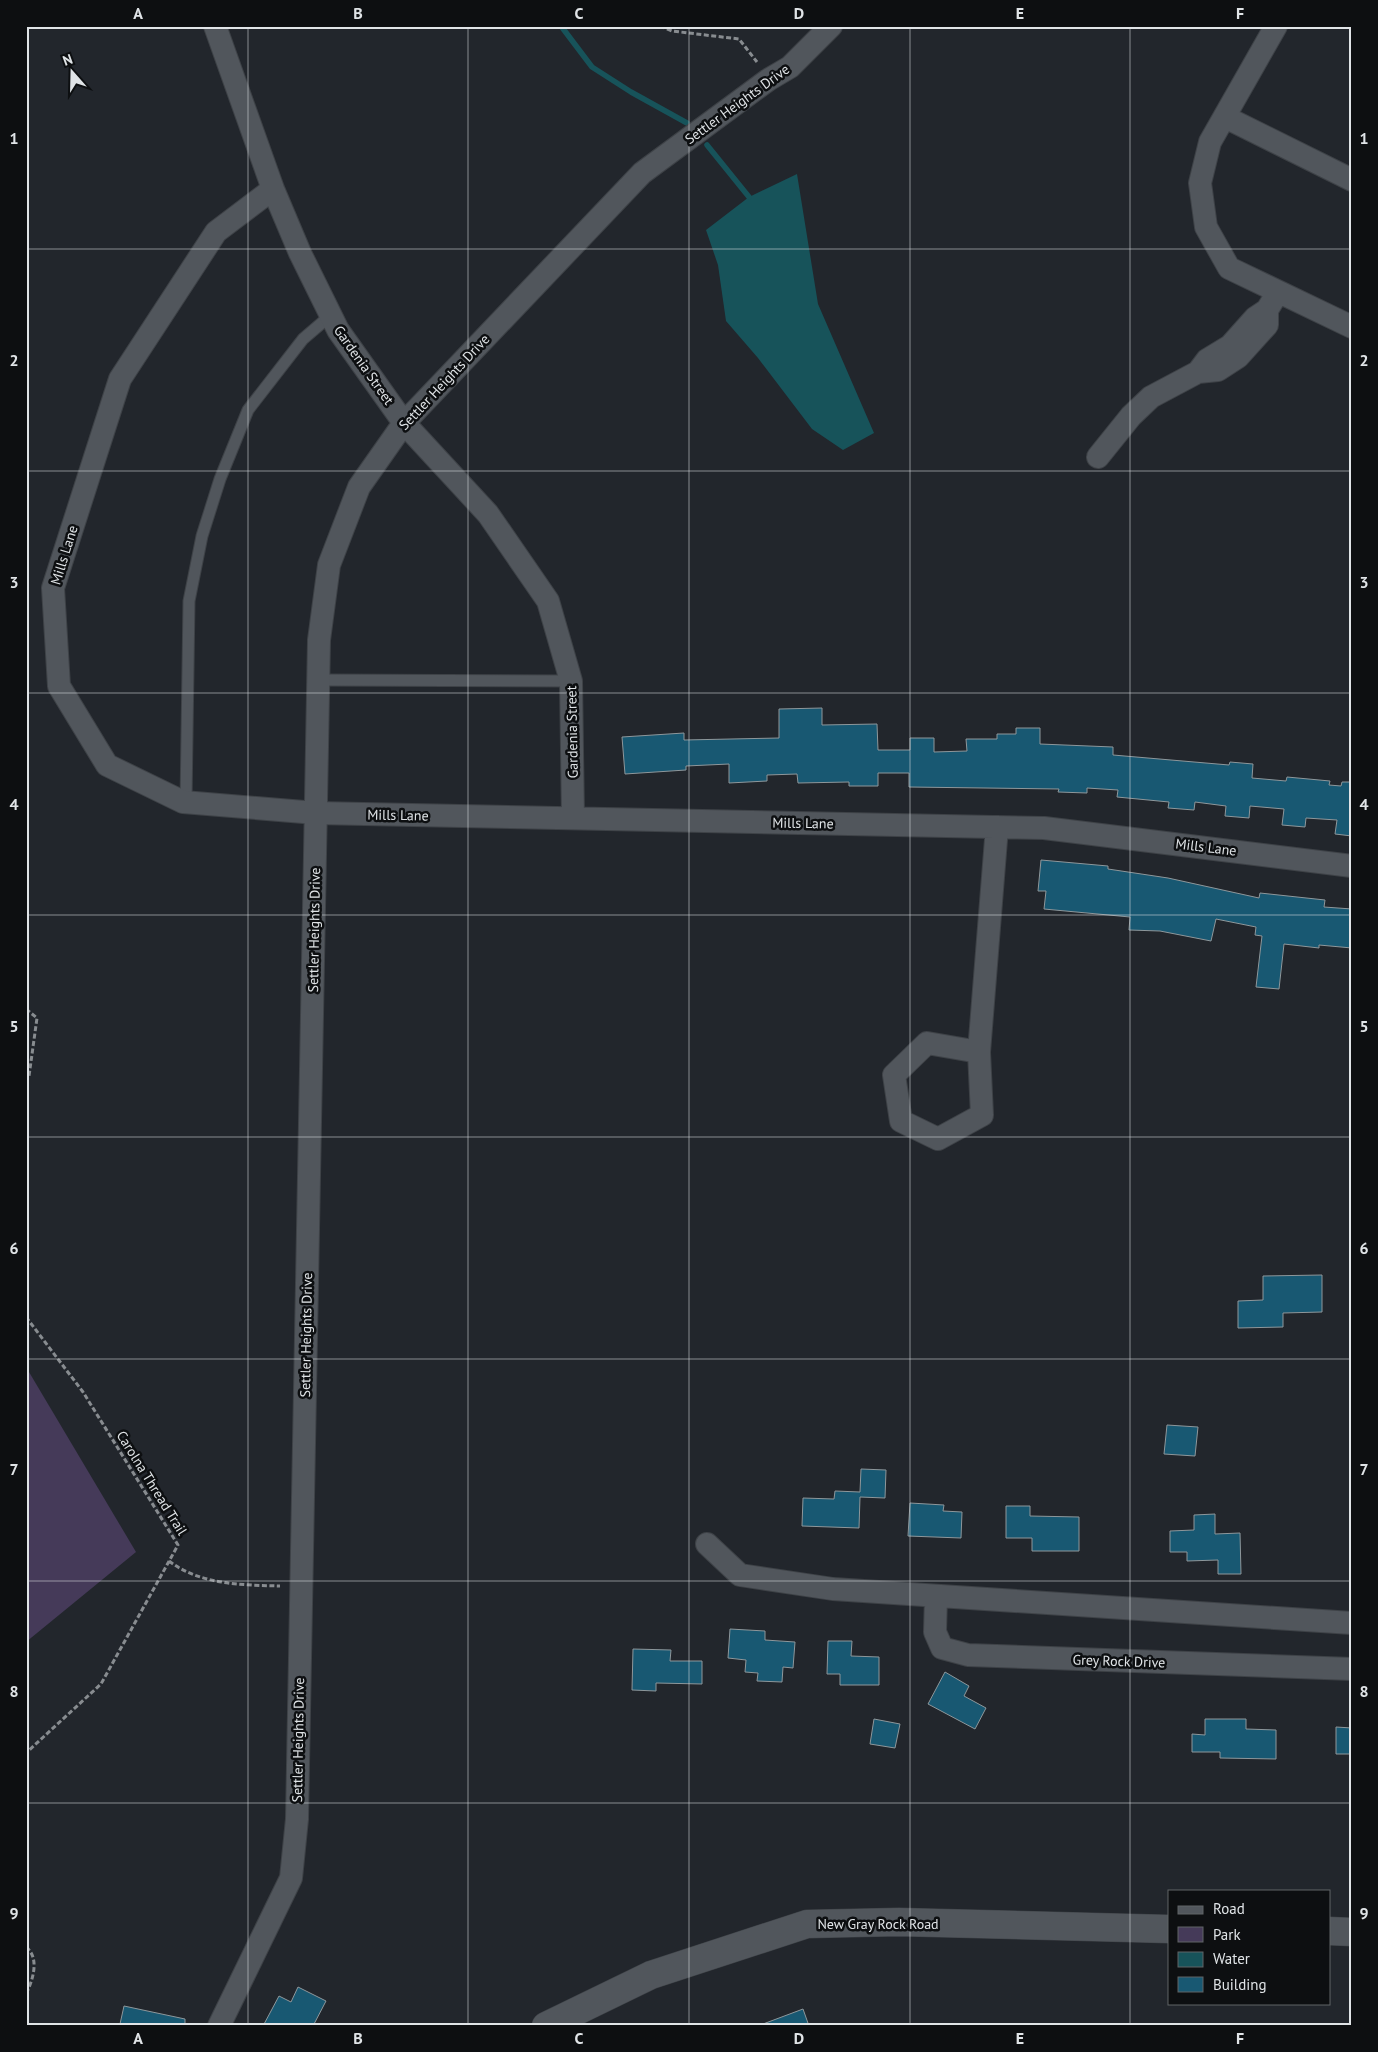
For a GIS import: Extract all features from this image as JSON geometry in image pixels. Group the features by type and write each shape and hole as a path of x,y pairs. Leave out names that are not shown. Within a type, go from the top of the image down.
{"street":[{"name":"Gardenia Street","path":"216,26 273,189 300,253 338,330 404,423 488,514 548,601 571,681 573,818"},
{"name":"Settler Heights Drive","path":"219,2026 291,1878 297,1819 318,680 320,640 329,565 359,487 404,423 642,173 768,80 790,67 831,26"},
{"path":"1276,26 1210,142 1200,183 1206,227 1229,268 1273,301 1352,328"},
{"path":"1225,117 1352,180"},
{"name":"Mills Lane","path":"273,189 216,232 120,379 53,588 59,686 107,765 186,802 316,813 997,827 1062,830 1352,866"},
{"path":"1098,457 1131,416 1152,397 1198,372 1208,360 1234,351 1255,318 1273,301"},
{"path":"979,1052 927,1043 894,1075 901,1121 938,1139 982,1115 979,1052 997,827"},
{"path":"707,1544 740,1575 833,1589 1352,1624"},
{"name":"Grey Rock Drive","path":"936,1596 934,1632 942,1648 968,1655 1352,1669"},
{"name":"New Gray Rock Road","path":"546,2026 651,1975 807,1924 899,1922 1168,1929"},
{"path":"1330,1931 1352,1932"}],"lane":[{"path":"186,802 189,601 202,536 220,479 248,410 303,339 331,315"},
{"path":"318,680 571,681"}],"path":[{"path":"660,26 672,31 739,40 752,53 768,80"},
{"path":"26,1009 37,1018 29,1076 26,1078"},
{"name":"Carolna Thread Trail","path":"26,1317 82,1392 178,1545 102,1684 26,1753"},
{"path":"169,1561 189,1573 216,1580 242,1585 301,1587"},
{"path":"26,1946 34,1957 35,1966 26,1994"}],"green space":[{"path":"26,1367 136,1552 26,1642"}],"water":[{"path":"797,174 818,304 874,433 843,450 812,429 758,358 726,321 718,265 706,230 749,197"}],"building":[{"path":"822,708 822,725 877,724 878,750 910,750 910,738 934,738 934,752 967,751 966,739 997,739 997,734 1016,734 1016,728 1040,728 1040,744 1113,747 1113,755 1229,765 1230,762 1253,764 1252,778 1286,781 1287,777 1330,781 1329,785 1341,786 1342,782 1352,782 1352,836 1335,834 1337,820 1306,818 1305,827 1282,825 1284,809 1250,806 1249,818 1225,816 1226,806 1195,802 1194,810 1168,808 1169,802 1117,797 1118,790 1087,788 1087,793 1058,792 1059,789 909,787 909,773 878,773 878,786 849,786 849,782 798,783 797,774 767,775 767,781 729,783 729,764 686,766 686,770 625,774 622,737 684,733 684,740 779,738 779,709"},
{"path":"1041,860 1108,866 1108,869 1168,878 1259,898 1260,893 1325,900 1324,907 1352,909 1352,948 1319,945 1319,948 1284,944 1279,989 1256,987 1262,936 1255,935 1256,927 1216,919 1211,941 1160,931 1129,930 1130,917 1044,909 1046,891 1038,891"},
{"path":"1322,1275 1322,1312 1283,1313 1283,1327 1238,1328 1238,1301 1263,1300 1263,1276"},
{"path":"1167,1425 1198,1427 1195,1456 1164,1454"},
{"path":"861,1469 886,1470 885,1498 860,1497 859,1528 802,1526 803,1498 834,1499 835,1491 860,1492"},
{"path":"910,1503 944,1505 943,1511 962,1512 961,1538 908,1536"},
{"path":"1006,1506 1030,1506 1030,1516 1079,1517 1079,1551 1032,1551 1032,1538 1006,1538"},
{"path":"1215,1514 1215,1534 1240,1533 1241,1574 1218,1574 1218,1560 1187,1561 1187,1552 1170,1552 1170,1531 1194,1530 1194,1515"},
{"path":"730,1629 765,1631 765,1640 795,1642 793,1668 783,1667 782,1682 757,1681 758,1673 745,1672 746,1660 728,1658"},
{"path":"828,1641 852,1641 851,1656 879,1657 879,1685 840,1685 840,1674 827,1674"},
{"path":"633,1649 671,1650 670,1661 702,1661 702,1684 656,1683 656,1691 632,1690"},
{"path":"945,1672 969,1686 964,1696 986,1708 975,1729 928,1704"},
{"path":"874,1719 900,1724 895,1748 870,1744"},
{"path":"1205,1719 1246,1719 1246,1729 1276,1730 1276,1759 1220,1758 1220,1752 1192,1752 1192,1734 1205,1735"},
{"path":"1336,1727 1352,1728 1352,1754 1336,1754"},
{"path":"298,1987 326,2001 313,2026 263,2026 279,1996 291,2002"},
{"path":"124,2006 185,2019 185,2026 120,2024"},
{"path":"803,2009 809,2026 763,2026 763,2024"}],"waterway":[{"path":"561,26 592,67 631,92 687,123"},
{"path":"707,145 749,197"}]}
